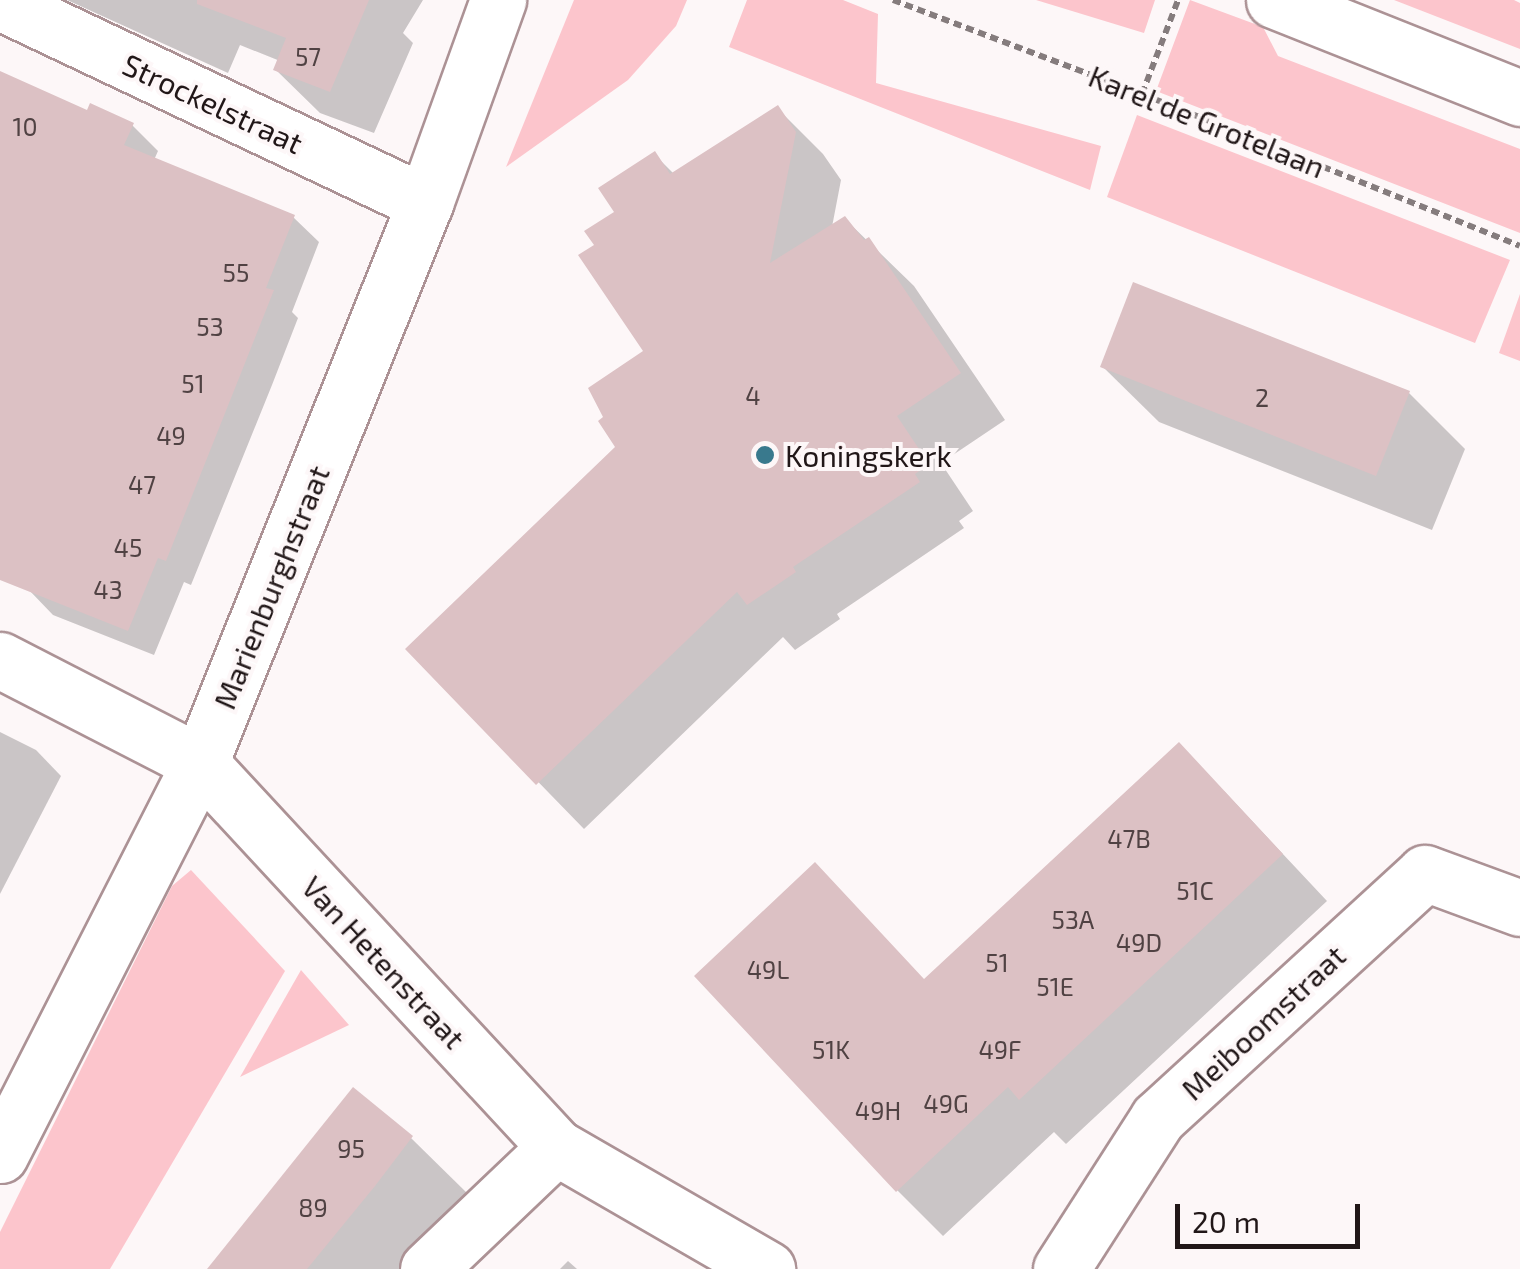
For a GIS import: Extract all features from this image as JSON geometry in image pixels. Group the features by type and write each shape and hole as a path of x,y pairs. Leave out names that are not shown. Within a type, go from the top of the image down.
{"street":[{"name":"Marienburghstraat","path":"0,1155 200,763 425,204 498,0"},
{"path":"1274,0 1520,98"},
{"name":"Strockelstraat","path":"0,2 425,204"},
{"name":"Van Hetenstraat","path":"0,660 200,763 556,1147 767,1269"},
{"name":"Meiboomstraat","path":"1061,1269 1158,1118 1425,873 1520,908"},
{"path":"428,1269 556,1147"}],"path":[{"name":"Karel de Grotelaan","path":"892,0 1142,94 1520,246"},
{"path":"1142,94 1178,0"}],"shaded area":[{"path":"574,0 687,0 676,26 628,80 506,167"},
{"path":"747,0 843,0 878,14 876,83 1101,146 1090,190 729,47"},
{"path":"1036,0 1155,0 1144,33"},
{"path":"1190,0 1263,27 1278,56 1520,149 1520,233 1156,91"},
{"path":"1394,0 1514,0 1520,3 1520,49"},
{"path":"1137,115 1510,260 1475,343 1107,197"},
{"path":"1520,294 1520,361 1499,353"},
{"path":"191,870 285,971 110,1269 0,1269 0,1232 172,886"},
{"path":"301,970 349,1025 240,1077"}],"building":[{"path":"197,0 369,0 330,92 273,70 286,38 197,4"},
{"path":"0,71 87,110 90,103 134,123 124,145 295,215 266,288 274,290 166,561 158,558 128,631 0,580"},
{"name":"Koningskerk","path":"778,105 796,132 770,263 845,216 864,240 869,237 961,373 897,416 929,464 915,474 920,482 793,567 796,572 747,605 737,592 536,785 405,649 615,447 598,421 603,417 588,388 643,351 578,255 594,245 584,231 614,212 598,188 655,151 670,174"},
{"path":"1133,282 1410,391 1376,476 1100,367"},
{"path":"1179,742 1283,854 1019,1100 1008,1087 896,1192 694,976 815,862 924,979"},
{"path":"353,1087 413,1136 375,1186 307,1269 207,1269"}],"place":[{"name":"Koningskerk","path":"765,455"}]}
